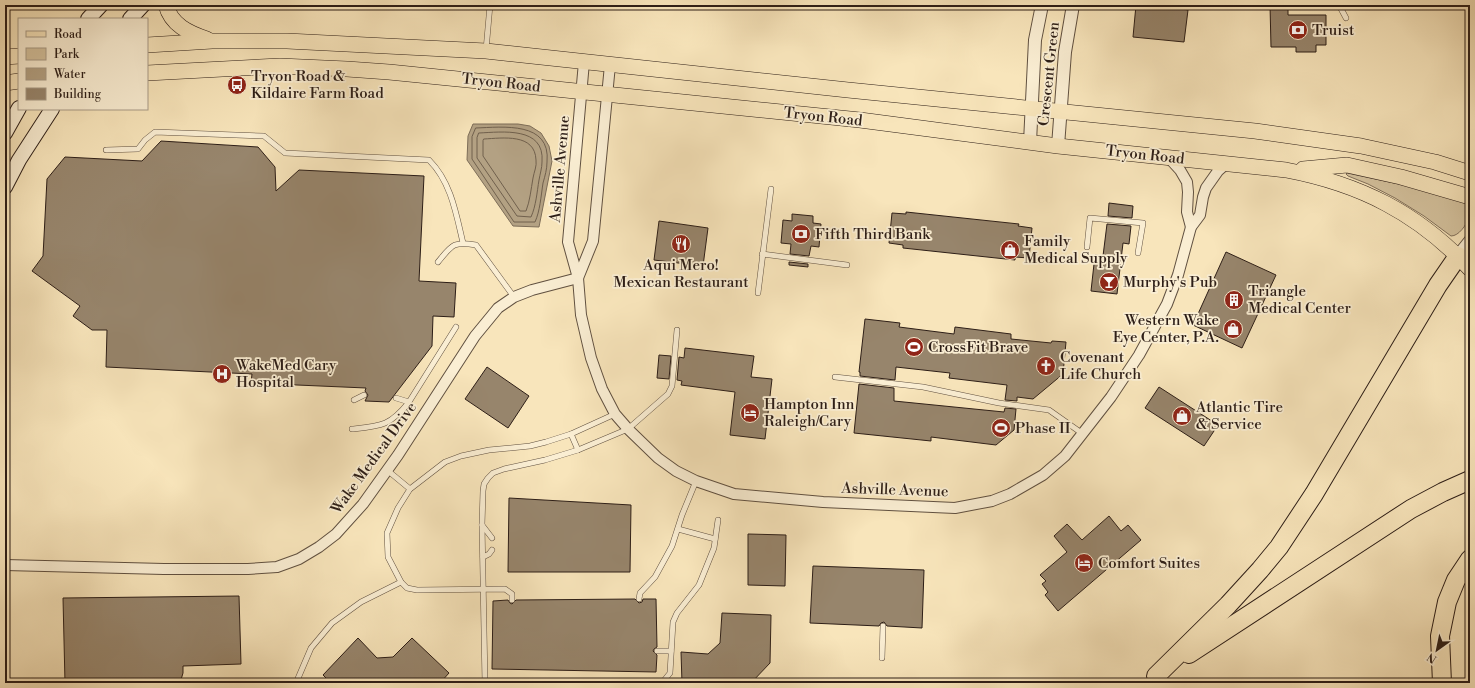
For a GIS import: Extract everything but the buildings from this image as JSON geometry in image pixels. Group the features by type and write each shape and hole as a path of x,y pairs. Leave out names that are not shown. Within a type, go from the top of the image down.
{"highway":[{"path":"1150,680 1228,605 1279,547 1314,494 1438,285 1464,263"},
{"path":"1150,680 1404,513 1442,492 1470,480"},
{"path":"1442,683 1440,636 1447,602 1456,580 1470,560"}],"main road":[{"path":"89,18 101,5"},
{"path":"131,18 143,5"},
{"path":"166,5 174,21 181,27 191,34 212,41"},
{"name":"Tryon Road","path":"148,45 212,41 287,41 486,51 1255,131 1325,140 1402,154 1470,173"},
{"path":"5,57 18,56"},
{"name":"Tryon Road","path":"148,72 280,66 340,68 422,75 860,120 1058,146 1286,170 1343,184 1387,203 1427,230 1464,263"},
{"path":"5,83 18,81"},
{"path":"5,133 18,110"},
{"path":"5,187 23,154 51,110"},
{"path":"1286,170 1347,165 1402,177 1470,196"}],"street":[{"name":"Crescent Green","path":"1030,142 1035,40 1042,5"},
{"name":"Crescent Green","path":"1058,146 1065,52 1072,5"},
{"name":"Ashville Avenue","path":"584,62 568,242 578,278 581,315 591,358 602,389 616,414 628,429 658,458 676,471 696,481 734,494 823,502 955,508 992,501 1030,484 1065,456 1111,396 1139,355 1167,304 1178,275 1191,227 1200,215 1206,188 1218,171 1226,164"},
{"name":"Ashville Avenue","path":"578,278 593,240 610,65"},
{"name":"Ashville Avenue","path":"1169,158 1180,170 1187,182 1187,212 1191,227"},
{"path":"1464,263 1470,241"},
{"name":"Wake Medical Drive","path":"5,566 248,569 277,567 299,559 319,547 336,534 363,504 475,336 498,308 514,297 532,290 578,278"}],"lane":[{"path":"486,51 490,5"},
{"path":"1338,5 1346,18"},
{"path":"106,150 138,149 145,140 155,132 264,136 285,153 429,160 438,169 453,198 463,243"},
{"path":"758,294 770,190"},
{"path":"1087,247 1090,218 1143,224 1138,254"},
{"path":"438,262 452,246 463,243 476,245 514,297"},
{"path":"762,254 846,265"},
{"path":"352,429 379,426 394,418 409,402 456,327"},
{"path":"484,683 482,525 484,484 493,473 504,469 546,460 578,450 628,429 668,394 672,386 676,330"},
{"path":"835,376 923,387 999,403 1049,410 1083,434"},
{"path":"354,400 364,395"},
{"path":"396,398 409,402"},
{"path":"512,600 512,594 505,589 483,588 417,590 407,588 388,557 387,533 398,508 410,489 445,462 461,456 489,450 530,446 571,434 616,414"},
{"path":"571,434 578,450"},
{"path":"387,470 410,489"},
{"path":"639,599 640,593 655,577 672,546 696,481"},
{"path":"662,683 670,673 673,622 677,613 699,586 714,548 718,520"},
{"path":"482,525 492,538"},
{"path":"678,529 715,539"},
{"path":"482,557 489,554 492,550"},
{"path":"296,683 311,648 332,623 362,602 402,582"},
{"path":"882,658 883,626"},
{"path":"657,651 671,652"}],"green space":[{"path":"1346,174 1422,189 1470,204 1470,216 1462,230 1454,236 1451,236 1424,216 1395,198 1368,184 1348,176"}],"water":[{"path":"473,124 518,124 530,126 541,133 549,146 552,161 539,227 513,226 467,160 468,136"}],"place":[{"name":"Truist","path":"1298,30"},
{"name":"Tryon Road & Kildaire Farm Road","path":"237,85"},
{"name":"Fifth Third Bank","path":"801,234"},
{"name":"Aqui Mero! Mexican Restaurant","path":"681,244"},
{"name":"Family Medical Supply","path":"1010,250"},
{"name":"Murphy's Pub","path":"1109,282"},
{"name":"Triangle Medical Center","path":"1234,300"},
{"name":"Western Wake Eye Center, P.A.","path":"1233,329"},
{"name":"CrossFit Brave","path":"914,347"},
{"name":"Covenant Life Church","path":"1046,366"},
{"name":"WakeMed Cary Hospital","path":"222,374"},
{"name":"Hampton Inn Raleigh/Cary","path":"750,413"},
{"name":"Atlantic Tire & Service","path":"1182,416"},
{"name":"Phase II","path":"1001,428"},
{"name":"Comfort Suites","path":"1084,563"}]}
